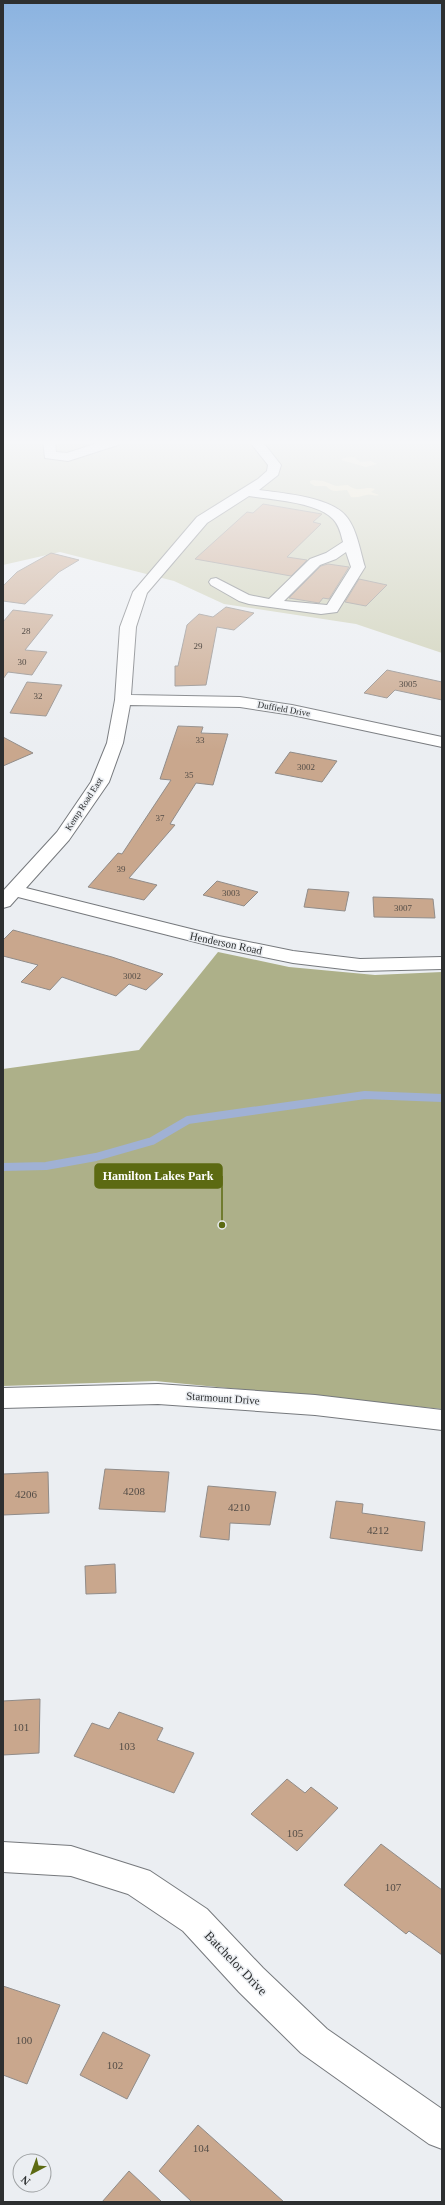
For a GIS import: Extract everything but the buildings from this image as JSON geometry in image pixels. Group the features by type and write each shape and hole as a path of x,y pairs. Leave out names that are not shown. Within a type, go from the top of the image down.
{"street":[{"name":"Kemp Road East","path":"9,896 63,836 100,782 115,743 123,700 128,626 140,592 161,570 180,544"},
{"path":"216,582 244,598 272,604 321,610 332,609 358,567 349,544 331,556 315,562 272,604"},
{"name":"Duffield Drive","path":"123,700 240,702 292,710 442,742"},
{"name":"Henderson Road","path":"9,896 219,942 292,956 360,965 442,963"},
{"name":"Starmount Drive","path":"3,1398 158,1394 315,1405 442,1420"},
{"name":"Batchelor Drive","path":"3,1857 71,1861 138,1882 195,1920 251,1980 314,2041 442,2131"}],"green space":[{"path":"3,544 442,544 442,653 356,624 224,604 174,581 60,552 3,565"},
{"path":"218,952 289,967 375,975 442,972 442,1409 155,1381 3,1386 3,1069 139,1050"}],"waterway":[{"path":"3,1167 46,1166 96,1157 152,1141 188,1120 365,1095 442,1098"}],"place":[{"name":"Hamilton Lakes Park","path":"222,1225"}]}
